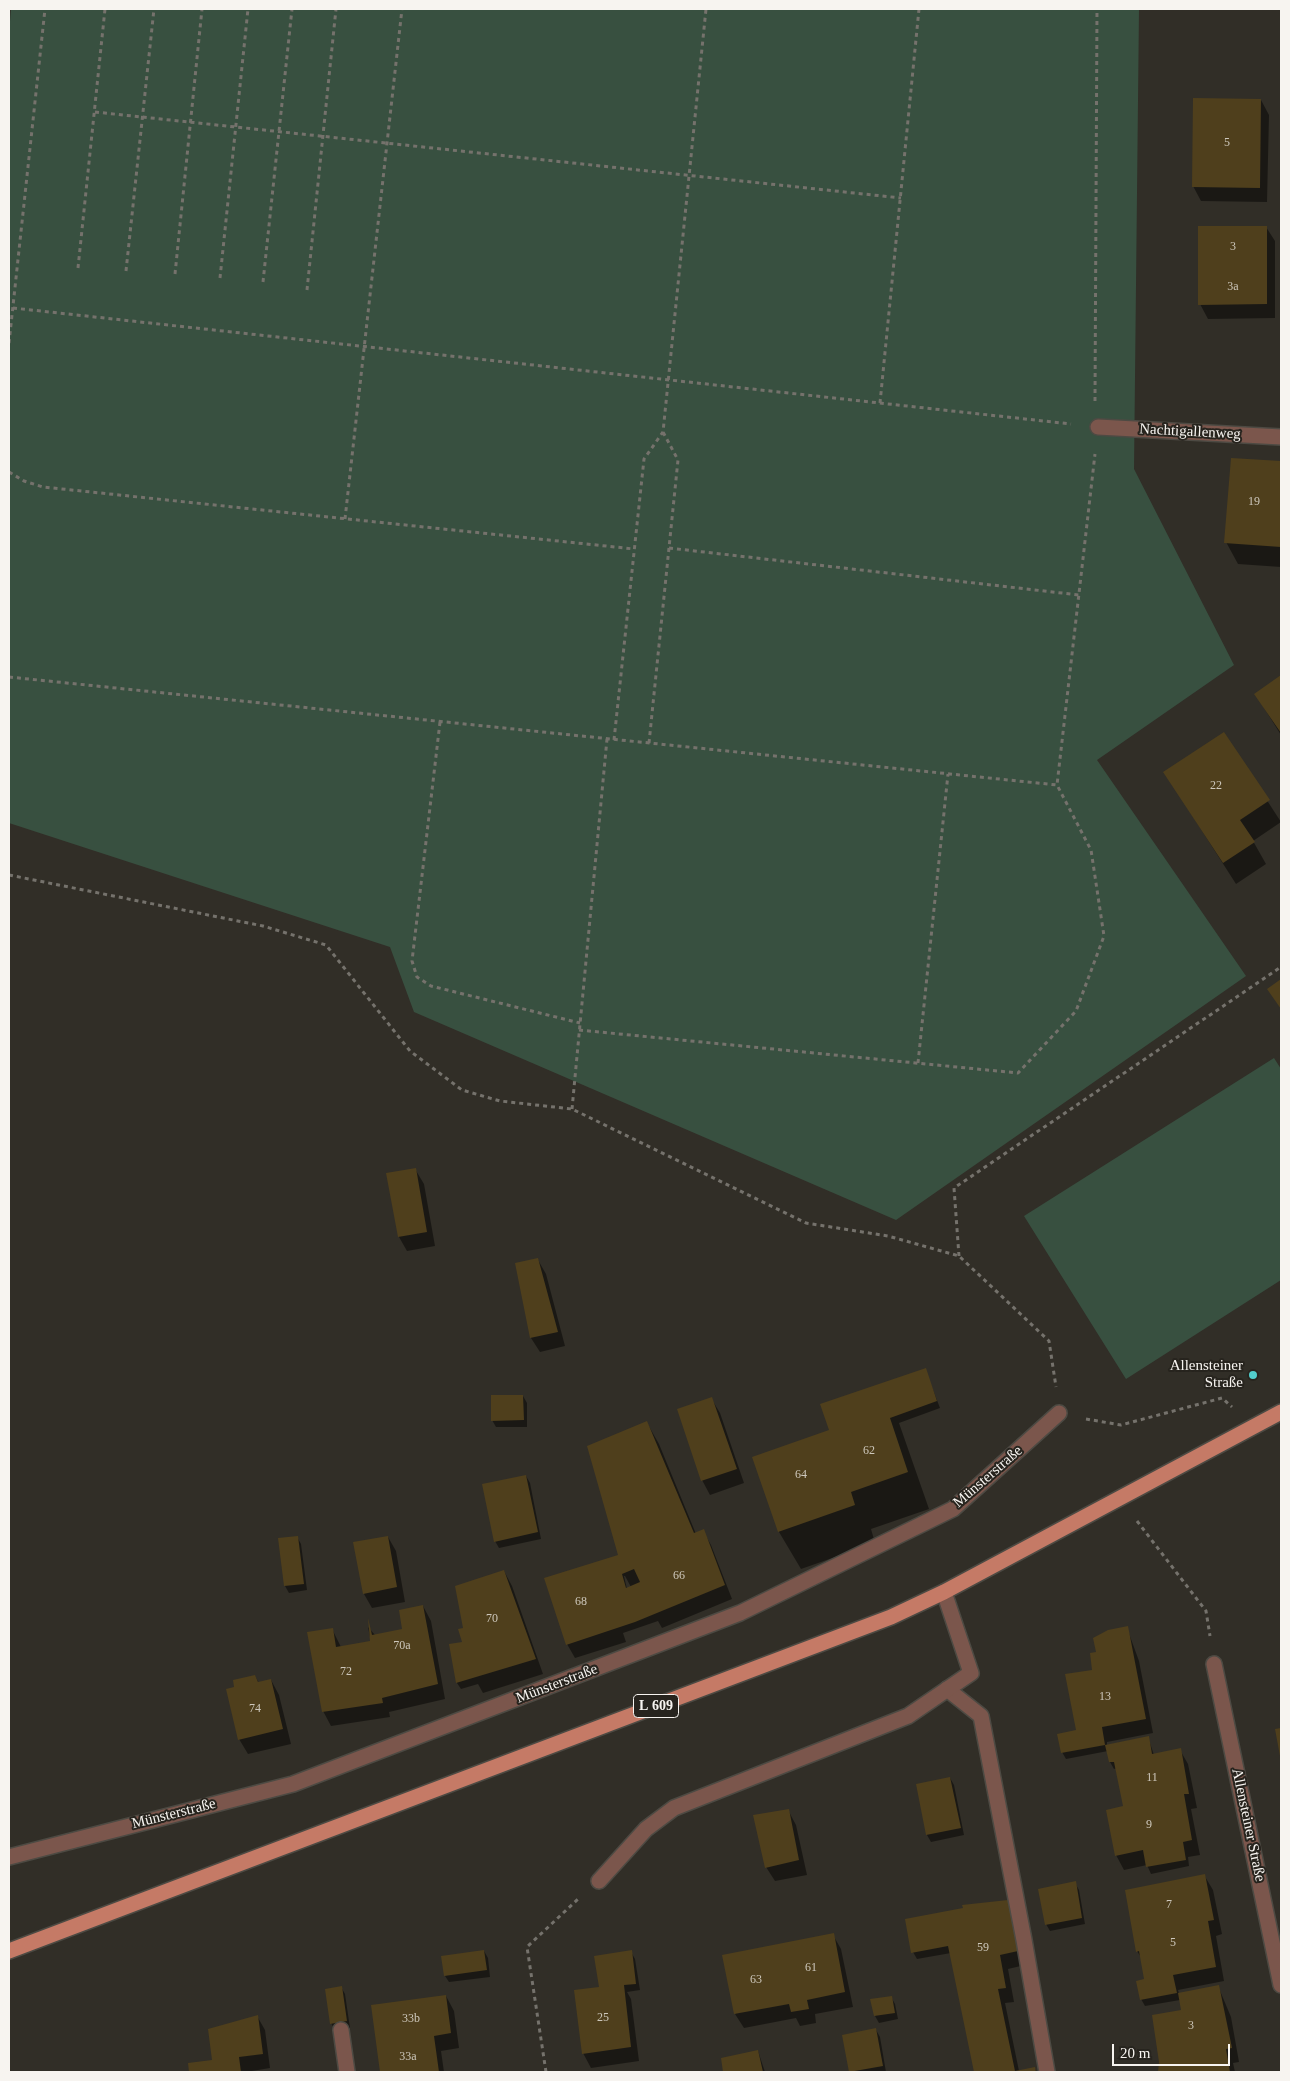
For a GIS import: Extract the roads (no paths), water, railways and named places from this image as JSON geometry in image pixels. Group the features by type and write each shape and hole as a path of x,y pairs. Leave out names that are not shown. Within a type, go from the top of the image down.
{"main road":[{"name":"L 609","path":"9,1951 881,1620 944,1592 1281,1412"}],"street":[{"name":"Nachtigallenweg","path":"1098,427 1281,437"},
{"name":"Münsterstraße","path":"9,1857 292,1784 740,1613 953,1509 1059,1414"},
{"path":"599,1880 646,1829 674,1808 908,1716 971,1673 944,1592"},
{"name":"Allensteiner Straße","path":"1214,1664 1281,1985"},
{"path":"947,1689 981,1716 1047,2072"},
{"path":"341,2030 347,2072"}],"place":[{"name":"Allensteiner Straße","path":"1253,1375"}]}
